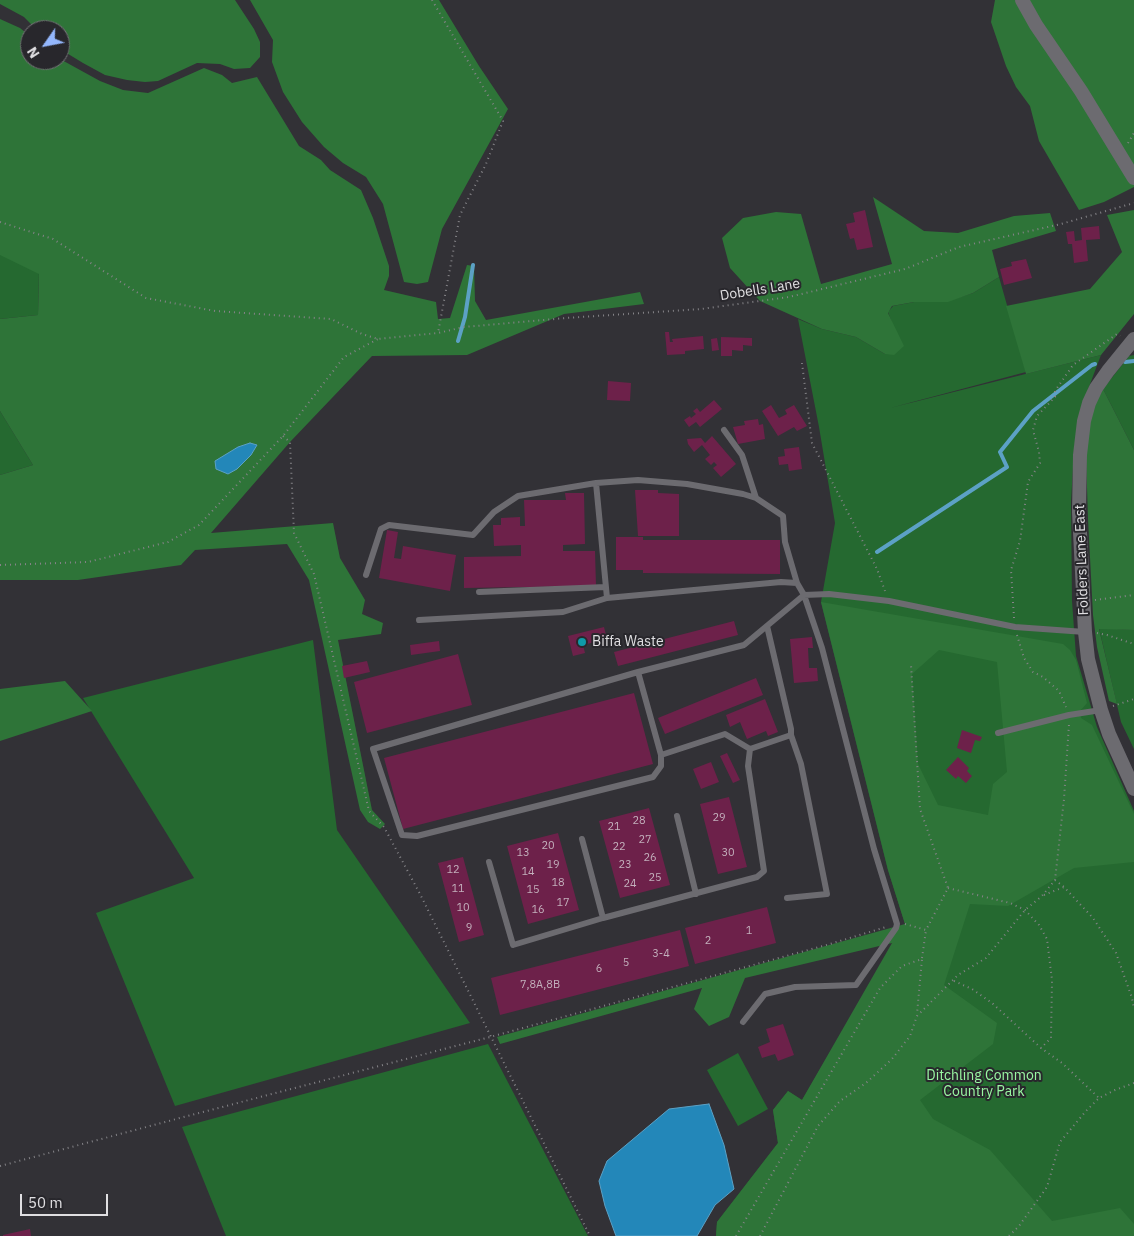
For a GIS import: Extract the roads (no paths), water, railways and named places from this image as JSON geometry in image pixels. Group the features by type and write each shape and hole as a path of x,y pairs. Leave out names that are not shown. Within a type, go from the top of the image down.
{"street":[{"path":"1022,0 1134,178"},
{"name":"Folders Lane East","path":"1132,341 1096,388 1089,404 1084,421 1080,455 1079,512 1085,632 1092,677 1109,734 1134,789"}],"lane":[{"path":"724,430 742,455 756,498"},
{"path":"366,575 381,529 389,525 473,535 494,512 518,496 596,483 638,480 687,484 744,494 756,498 783,516 785,542 797,583 804,595 822,648 874,849 897,924 856,985 795,987 765,994 743,1022"},
{"path":"596,483 607,598"},
{"path":"419,620 563,612 607,598 781,582 797,583"},
{"path":"479,592 606,587"},
{"path":"638,672 661,755 661,766 653,777 417,836 402,835 373,749 638,672 744,645 804,595 829,594 889,601 1015,627 1085,632"},
{"path":"767,626 791,735 802,764 827,894 787,898"},
{"path":"998,733 1069,715 1101,710"},
{"path":"661,755 725,734 750,749 791,735"},
{"path":"489,862 513,945 603,918 757,877 764,871 748,766 750,749"},
{"path":"677,816 696,894"},
{"path":"582,839 603,918"}],"water":[{"path":"250,443 257,445 251,455 237,469 228,474 216,469 215,461 238,447"},
{"path":"709,1104 724,1145 734,1189 715,1205 697,1236 616,1236 605,1206 599,1181 607,1161 669,1109"}],"waterway":[{"path":"458,341 465,317 473,265"},
{"path":"1125,362 1134,361"},
{"path":"877,552 1007,467 1000,452 1033,411 1095,364"}],"place":[{"name":"Biffa Waste","path":"582,642"}],"park label":[{"name":"Ditchling Common Country Park","path":"984,1084"}]}
